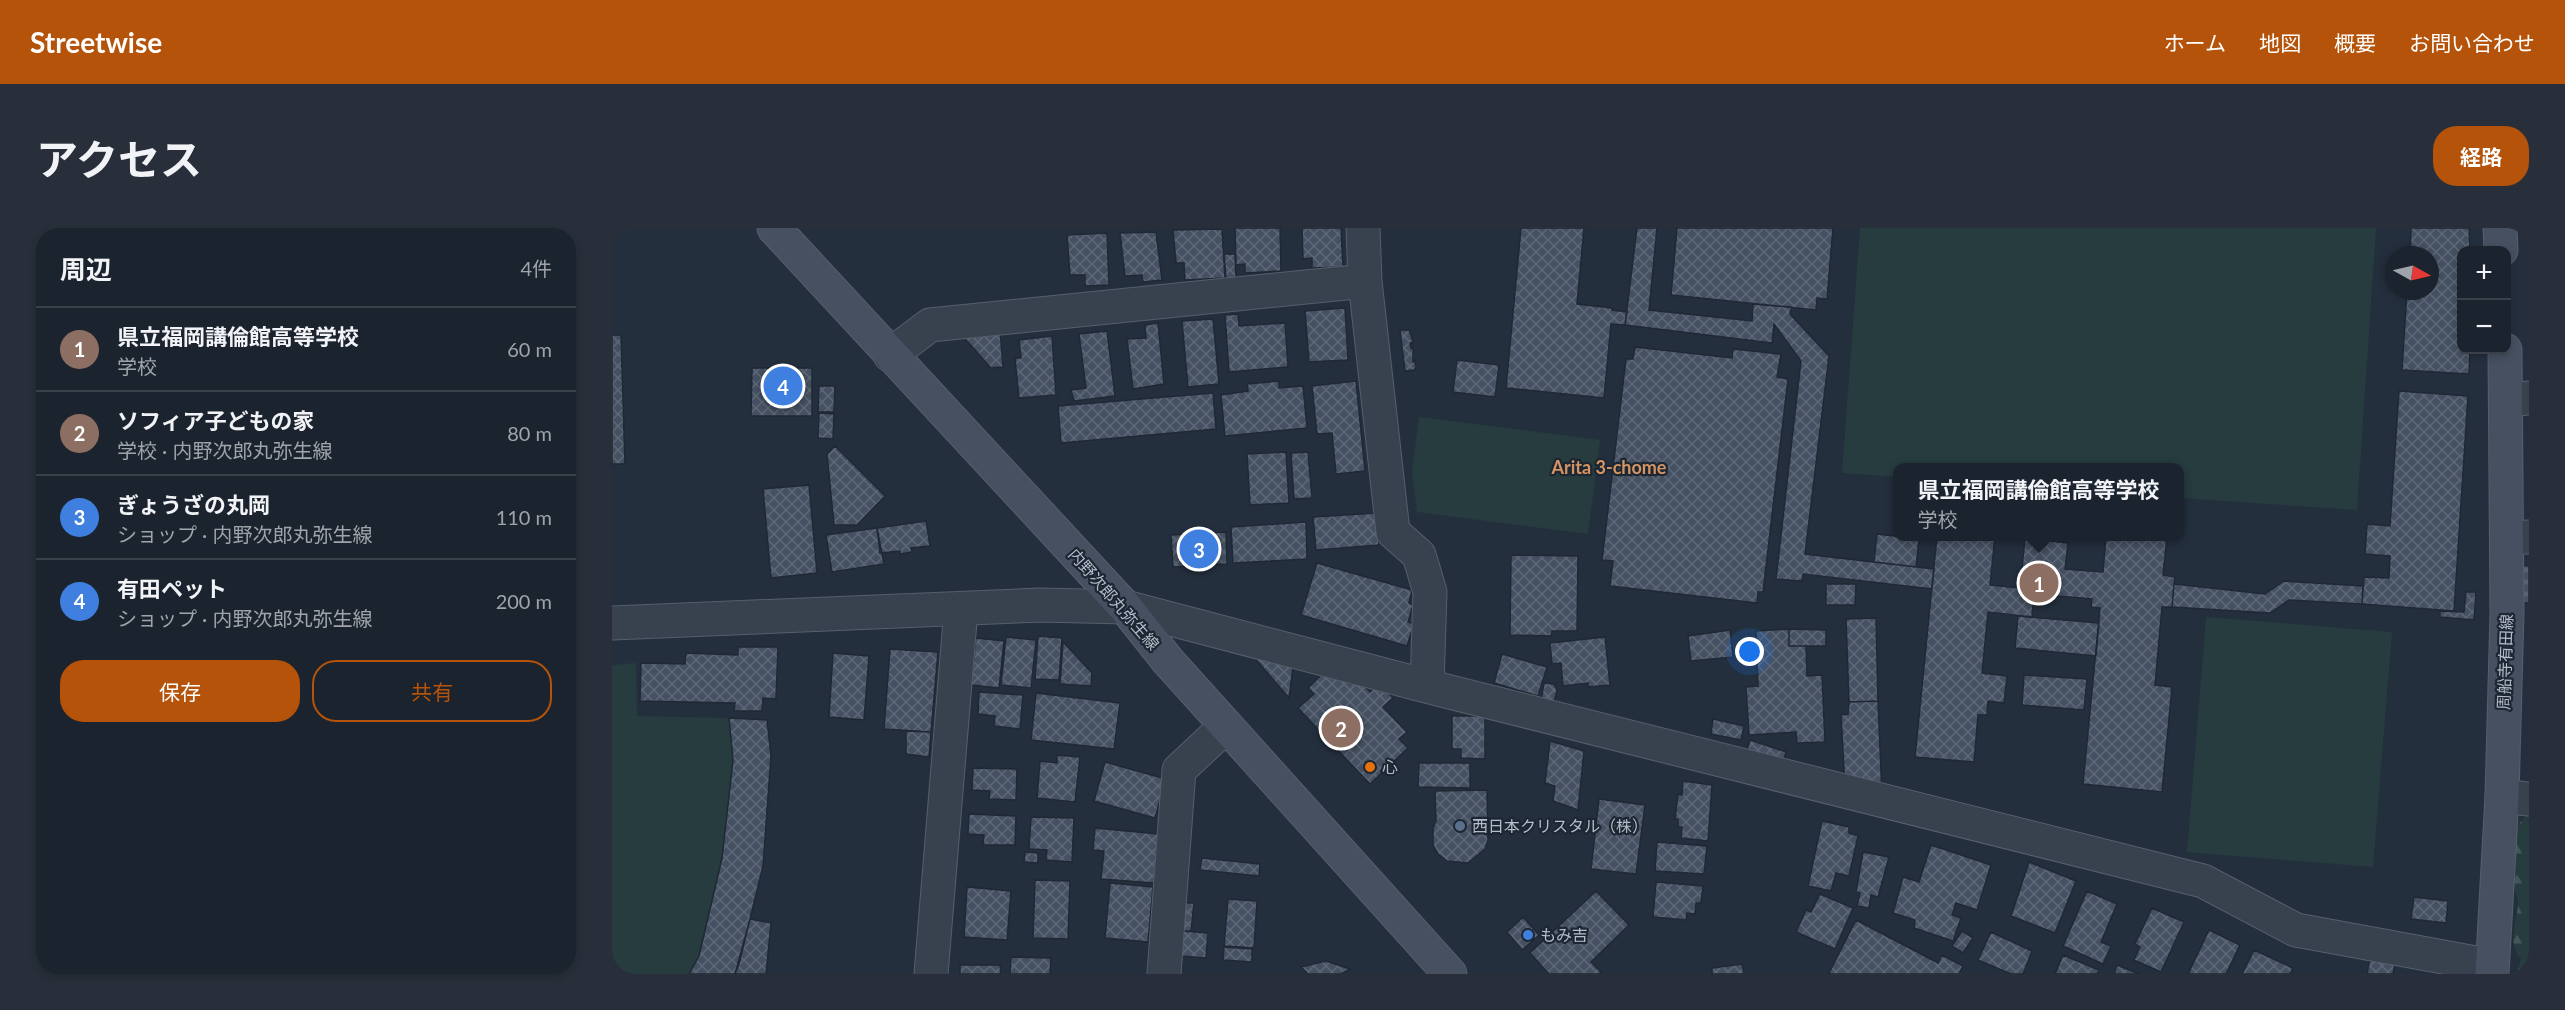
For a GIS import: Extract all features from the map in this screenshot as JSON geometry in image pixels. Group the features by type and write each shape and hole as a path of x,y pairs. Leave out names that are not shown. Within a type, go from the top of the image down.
{"main road":[{"name":"内野次郎丸弥生線","path":"774,228 1125,607 1168,661 1450,974"},
{"path":"2500,228 2501,246"},
{"name":"周船寺有田線","path":"2492,970 2515,798 2518,399 2506,354"}],"street":[{"path":"1363,228 1365,281 1393,531 1419,555 1430,592 1426,686"},
{"path":"890,355 930,325 1365,281"},
{"path":"612,622 1041,605 1125,607 1426,686 2203,881 2296,930 2492,970"},
{"path":"931,974 962,609"},
{"path":"1164,974 1179,770 1226,726"}],"green space":[{"path":"1860,228 2376,228 2357,510 2184,498 2184,463 1893,463 1893,477 1842,473"},
{"path":"1419,417 1600,440 1588,534 1417,512 1412,472"},
{"path":"2206,617 2392,632 2373,867 2187,852"},
{"path":"636,663 637,716 729,718 733,760 722,858 699,956 689,974 612,974 612,665"},
{"path":"2529,814 2529,974 2517,974 2521,959 2513,938 2518,901 2511,879 2511,852 2518,826"}],"building":[{"path":"1235,228 1280,228 1281,271 1245,273 1245,264 1236,265"},
{"path":"1302,228 1341,228 1343,267 1312,268 1312,258 1303,259"},
{"path":"1521,228 1584,228 1577,304 1627,312 1625,325 1611,324 1604,398 1506,388"},
{"path":"1637,228 1657,228 1649,310 1752,321 1753,304 1791,307 1790,314 1829,356 1805,554 1934,569 1932,589 1803,574 1802,581 1776,579 1801,361 1774,324 1772,343 1625,325"},
{"path":"1677,228 1833,228 1827,299 1817,298 1816,310 1671,295"},
{"path":"2411,228 2469,228 2470,246 2457,246 2457,354 2470,354 2469,374 2402,370 2406,300 2439,300 2439,246 2410,246"},
{"path":"1222,229 1225,278 1185,280 1184,263 1176,263 1173,230"},
{"path":"1156,232 1162,280 1143,282 1142,275 1125,276 1120,233"},
{"path":"1107,233 1109,285 1085,286 1085,275 1070,275 1067,235"},
{"path":"1224,254 1235,254 1236,279 1226,279"},
{"path":"1345,308 1348,360 1309,362 1305,311"},
{"path":"1238,314 1239,326 1285,323 1288,367 1229,372 1225,315"},
{"path":"1213,319 1219,384 1188,387 1182,321"},
{"path":"1158,323 1164,384 1133,389 1127,339 1146,338 1145,325"},
{"path":"1000,329 1003,367 991,368 959,332"},
{"path":"1400,330 1409,330 1411,335 1413,342 1410,343 1411,348 1413,347 1413,362 1415,361 1416,368 1414,370 1405,371"},
{"path":"1107,331 1115,396 1074,401 1071,390 1086,388 1079,334"},
{"path":"612,335 621,335 625,464 612,464"},
{"path":"1052,336 1056,395 1019,398 1015,358 1021,358 1019,340"},
{"path":"1635,347 1732,358 1733,349 1781,354 1777,377 1788,379 1763,592 1758,592 1757,603 1610,586 1613,561 1602,560 1626,359 1633,359"},
{"path":"1457,360 1499,365 1495,397 1453,392"},
{"path":"752,368 812,368 812,416 751,416"},
{"path":"1279,381 1279,388 1303,386 1307,428 1225,436 1221,395 1248,391 1247,384"},
{"path":"1356,381 1365,471 1336,474 1332,433 1317,434 1312,386"},
{"path":"819,386 835,386 834,412 818,412"},
{"path":"2399,391 2468,396 2454,611 2362,604 2364,577 2389,578 2390,556 2365,554 2367,524 2390,526"},
{"path":"1213,393 1216,429 1061,443 1058,406"},
{"path":"819,413 834,414 833,439 818,438"},
{"path":"835,446 885,496 857,525 834,525 827,454"},
{"path":"1286,452 1289,503 1250,505 1247,454"},
{"path":"1308,452 1312,498 1294,499 1291,453"},
{"path":"809,485 817,573 771,578 763,489"},
{"path":"1377,513 1379,545 1316,550 1313,517"},
{"path":"926,521 930,546 911,548 912,552 900,554 900,551 880,553 877,528"},
{"path":"1306,522 1307,559 1233,563 1231,527"},
{"path":"877,528 884,564 832,572 826,535"},
{"path":"1226,532 1227,564 1173,567 1171,535"},
{"path":"1877,534 1893,536 1893,541 1919,541 1916,567 1874,562"},
{"path":"1937,541 1994,541 1990,585 2020,588 2025,541 2068,543 2065,569 2103,572 2106,541 2167,541 2163,575 2175,577 2172,607 2162,607 2155,685 2172,687 2162,792 2083,784 2100,608 2091,607 2092,599 2034,594 2032,617 1988,612 1982,673 2007,676 2004,703 1988,701 1987,715 1978,715 1974,762 1915,757"},
{"path":"1511,555 1578,556 1577,631 1552,631 1551,636 1510,635"},
{"path":"1317,563 1412,590 1409,603 1413,605 1408,622 1414,624 1407,646 1301,615"},
{"path":"2519,565 2529,566 2529,603 2519,603"},
{"path":"2284,581 2363,586 2362,604 2289,600 2270,613 2172,607 2174,584 2265,594"},
{"path":"1826,584 1856,584 1855,605 1826,605"},
{"path":"2466,592 2476,592 2474,620 2440,617 2440,611 2464,612"},
{"path":"2018,616 2099,623 2096,656 2015,648"},
{"path":"1876,618 1878,701 1849,702 1846,619"},
{"path":"1789,629 1789,646 1806,646 1807,676 1822,675 1825,742 1797,743 1796,732 1749,735 1746,687 1758,686 1756,631"},
{"path":"1789,629 1826,630 1826,646 1789,646"},
{"path":"1730,630 1733,657 1691,661 1688,636"},
{"path":"1038,636 1062,638 1059,680 1035,679"},
{"path":"1006,637 1036,640 1031,688 1001,685"},
{"path":"1605,637 1610,685 1588,687 1588,683 1563,686 1561,663 1552,664 1550,643"},
{"path":"976,638 1004,641 999,688 971,685"},
{"path":"1063,642 1092,673 1091,686 1060,684"},
{"path":"738,647 778,647 776,699 763,698 762,711 734,711 735,703 640,701 641,663 685,664 686,653 738,655"},
{"path":"1246,648 1294,659 1289,698"},
{"path":"890,649 938,652 931,732 884,729"},
{"path":"833,653 869,656 864,720 829,717"},
{"path":"1502,654 1547,667 1538,696 1494,683"},
{"path":"1325,671 1332,678 1338,672 1350,684 1356,678 1370,692 1379,683 1393,698 1383,707 1407,732 1399,739 1408,748 1370,784 1298,708 1314,694 1308,688"},
{"path":"2024,675 2087,679 2084,710 2022,705"},
{"path":"1544,683 1554,684 1557,690 1554,703 1541,701"},
{"path":"979,692 1023,695 1020,729 994,726 995,716 978,714"},
{"path":"1036,693 1120,703 1114,749 1031,740"},
{"path":"1878,701 1882,795 1845,787 1841,715 1848,714 1849,702"},
{"path":"1452,716 1485,716 1485,759 1461,758 1461,749 1452,749"},
{"path":"729,718 767,720 771,756 763,866 735,974 689,974 699,956 722,858 733,760"},
{"path":"1713,719 1744,726 1741,740 1711,734"},
{"path":"906,731 931,732 929,757 906,754"},
{"path":"1750,740 1786,752 1781,769 1745,757"},
{"path":"1550,741 1584,751 1578,810 1553,801 1555,786 1545,783"},
{"path":"1057,755 1080,757 1075,802 1037,798 1040,761 1057,763"},
{"path":"1105,762 1166,779 1155,818 1094,801"},
{"path":"1419,763 1470,763 1470,788 1418,787"},
{"path":"973,768 1017,769 1016,800 989,799 990,791 972,790"},
{"path":"1683,781 1712,785 1708,841 1681,838 1682,827 1678,827 1678,819 1675,819 1678,794 1682,795"},
{"name":"西日本クリスタル（株）","path":"1487,790 1488,840 1485,849 1468,863 1447,861 1438,854 1433,845 1433,828 1436,821 1435,791"},
{"path":"1599,799 1645,805 1636,874 1591,869"},
{"path":"969,814 1016,816 1015,845 983,845 984,835 968,834"},
{"path":"1031,817 1074,818 1072,862 1046,860 1047,850 1029,849"},
{"path":"1822,821 1849,827 1849,833 1858,836 1849,876 1836,873 1831,891 1808,886"},
{"path":"1095,828 1158,834 1154,883 1101,879 1104,851 1093,850"},
{"path":"1657,842 1707,846 1704,874 1655,871"},
{"path":"1931,845 1991,865 1977,910 1956,903 1952,915 1961,918 1953,941 1914,928 1915,920 1893,913 1903,877 1919,882"},
{"path":"1025,852 1038,853 1038,863 1024,862"},
{"path":"1863,852 1889,857 1878,897 1871,895 1869,908 1857,906 1860,893 1856,892"},
{"path":"1202,858 1260,864 1259,876 1200,870"},
{"path":"2029,862 2076,881 2055,933 2011,916"},
{"path":"1035,880 1070,881 1068,939 1033,938"},
{"path":"1656,882 1703,886 1701,903 1696,903 1695,914 1687,913 1686,920 1653,917"},
{"path":"1110,883 1153,887 1148,942 1105,938"},
{"path":"967,887 1011,891 1007,940 964,937"},
{"path":"1596,891 1629,925 1591,962 1601,972 1599,974 1549,974 1530,953"},
{"path":"2087,891 2117,904 2101,942 2111,946 2103,964 2063,946"},
{"path":"1820,894 1853,908 1835,949 1796,932 1806,910 1811,912"},
{"path":"2414,897 2448,901 2446,923 2411,919"},
{"path":"1228,899 1257,901 1254,948 1224,946"},
{"path":"1185,903 1194,903 1191,931 1183,931"},
{"path":"2152,908 2184,922 2161,972 2134,960 2140,947 2135,944"},
{"path":"1523,917 1539,935 1522,950 1507,932"},
{"path":"750,919 771,923 766,974 735,974"},
{"path":"1856,920 1938,963 1942,955 1963,966 1959,974 1831,974 1829,973"},
{"path":"2209,930 2240,945 2226,974 2188,974"},
{"path":"1183,931 1208,933 1206,958 1181,956"},
{"path":"1962,931 1973,938 1963,953 1952,946"},
{"path":"1991,932 2032,951 2023,974 2011,974 1978,960"},
{"path":"1224,947 1252,949 1252,962 1223,960"},
{"path":"2254,950 2293,968 2290,974 2242,974"},
{"path":"2063,955 2099,970 2097,974 2055,974"},
{"path":"1011,957 1051,958 1050,974 1010,974"},
{"path":"2370,958 2395,962 2393,974 2367,974"},
{"path":"1326,961 1350,969 1341,974 1308,974 1301,967"},
{"path":"1742,964 1744,974 1712,974 1712,968"},
{"path":"960,965 1000,965 1001,974 960,974"},
{"path":"2117,965 2139,974 2114,974"}],"place":[{"name":"有田ペット","path":"783,386"},
{"name":"ぎょうざの丸岡","path":"1199,549"},
{"name":"県立福岡講倫館高等学校","path":"2039,583"},
{"name":"ソフィア子どもの家","path":"1341,728"},
{"name":"心","path":"1370,767"},
{"name":"西日本クリスタル（株）","path":"1460,826"},
{"name":"もみ吉","path":"1528,935"}],"district":[{"name":"Arita 3-chome","path":"1609,468"}]}
